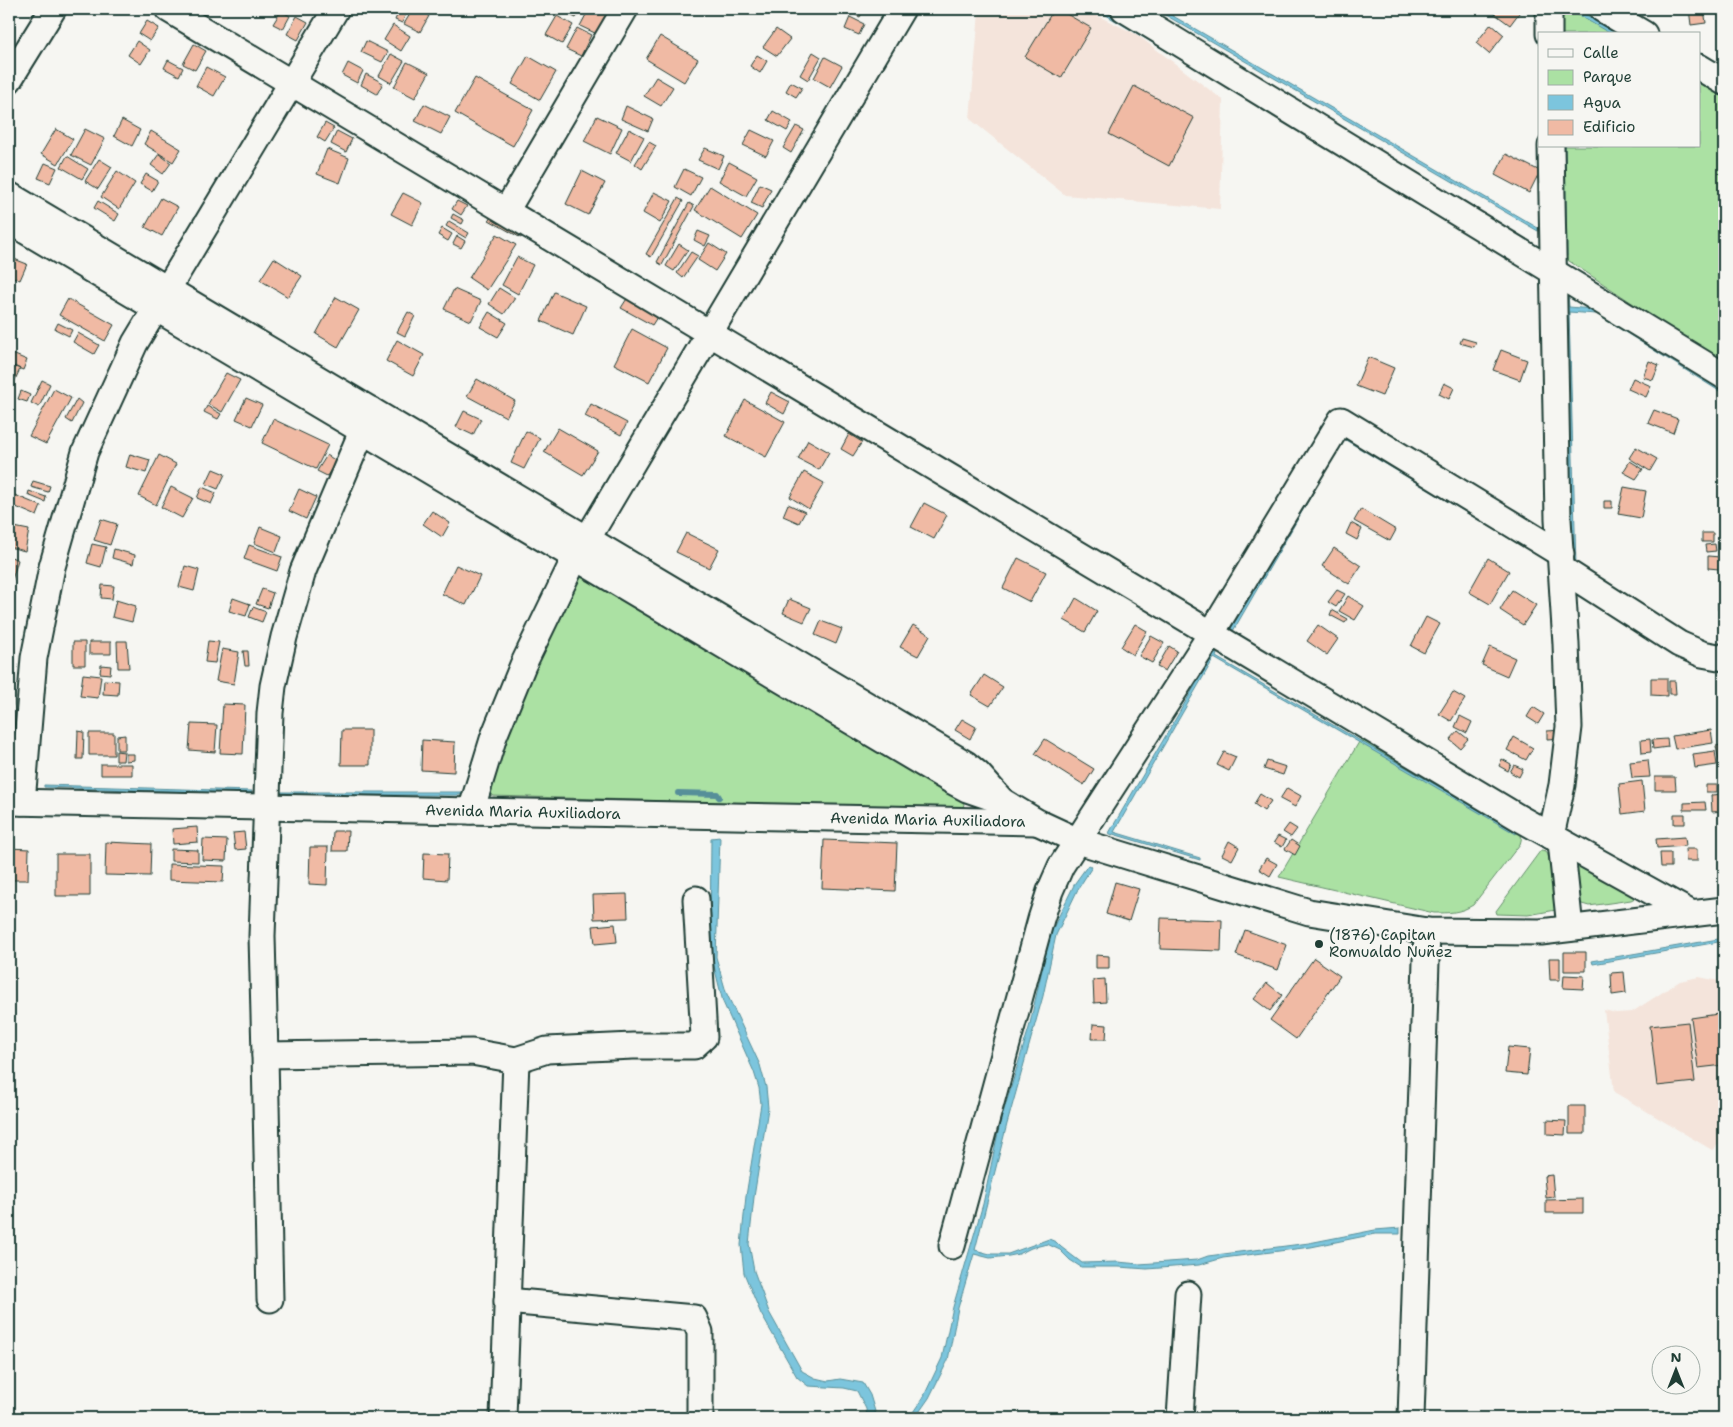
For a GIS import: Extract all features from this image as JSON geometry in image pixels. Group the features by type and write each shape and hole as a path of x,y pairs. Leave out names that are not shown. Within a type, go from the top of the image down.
{"street":[{"path":"9,80 53,9"},
{"path":"168,9 1556,839 1692,914"},
{"path":"16,802 34,658 52,567 85,452 136,343 336,9"},
{"path":"506,211 626,9"},
{"path":"471,811 494,736 523,665 582,548 902,9"},
{"path":"1124,9 1724,376"},
{"path":"1549,9 1549,32"},
{"path":"1602,9 1641,32"},
{"path":"1700,68 1724,82"},
{"path":"1551,148 1558,519 1562,561 1569,727 1556,839 1570,928"},
{"path":"9,195 162,299 582,548 952,781 967,789 1002,801 1037,822 1078,841 1308,912 1427,931 1541,932 1724,910"},
{"path":"9,222 162,299"},
{"path":"270,1299 262,936 270,713 273,686 284,637 303,571 366,420"},
{"path":"952,1246 1041,919 1061,866 1211,634 1341,420 1562,561 1679,644 1702,654 1724,658"},
{"name":"Avenida Maria Auxiliadora","path":"16,802 1037,822"},
{"path":"265,1056 472,1052 516,1060 547,1050 633,1046 694,1046 704,1037 696,899"},
{"path":"1411,1418 1427,931"},
{"path":"503,1418 516,1060"},
{"path":"1180,1418 1188,1294"},
{"path":"507,1301 694,1318 700,1332 700,1418"}],"shaded area":[{"path":"989,9 1083,9 1136,34 1223,100 1220,209 1065,195 970,119 979,12"},
{"path":"1699,977 1724,982 1724,1140 1712,1150 1614,1092 1604,1010 1616,1013 1632,1012 1680,981"}],"green space":[{"path":"1558,9 1580,9 1619,32 1558,32"},
{"path":"1700,80 1724,94 1724,364 1563,257 1560,148 1700,148"},
{"path":"579,576 583,576 961,799 964,804 963,807 958,809 491,795 490,792 505,740 535,666"},
{"path":"1362,737 1519,831 1521,834 1520,844 1473,905 1450,913 1434,913 1279,877"},
{"path":"1541,850 1546,851 1548,855 1559,902 1556,910 1528,915 1497,914 1496,911"},
{"path":"1573,861 1635,896 1635,898 1589,906 1582,904 1579,901"}],"water":[{"path":"1096,9 1100,9 1538,271 1537,273"},
{"path":"1155,9 1161,9 1538,228 1538,231"},
{"path":"1568,9 1576,9 1616,32 1608,32"},
{"path":"1561,148 1565,148 1567,256 1563,255"},
{"path":"1565,295 1568,295 1569,307 1592,309 1724,389 1724,394 1596,314 1569,312 1576,566 1573,566"},
{"path":"1342,437 1346,437 1546,557 1545,560 1344,439 1233,631 1230,629"},
{"path":"1214,653 1217,654 1216,657 1517,832 1516,834 1214,658 1114,832 1200,858 1200,860 1112,835 1109,833"},
{"path":"44,785 252,791 251,794 44,787"},
{"path":"275,792 462,792 461,795 275,795"},
{"path":"720,837 716,957 726,992 760,1065 766,1087 768,1108 754,1197 749,1244 754,1271 769,1312 802,1371 815,1378 828,1381 840,1379 863,1383 870,1395 877,1418 867,1418 866,1409 857,1391 844,1388 808,1386 797,1377 761,1314 744,1273 741,1245 746,1196 761,1104 754,1072 723,1002 710,950 711,838"},
{"path":"1088,865 1092,867 1078,889 1056,935 1043,996 1007,1124 975,1250 990,1254 1008,1254 1049,1239 1056,1242 1082,1263 1118,1262 1139,1264 1197,1260 1208,1256 1309,1243 1375,1230 1400,1228 1400,1234 1375,1234 1311,1247 1223,1258 1199,1265 1147,1269 1081,1267 1060,1250 1047,1244 1009,1256 990,1258 974,1254 958,1308 948,1360 929,1398 915,1418 909,1418 924,1396 942,1358 953,1307 983,1204 1000,1123 1029,1028 1050,934 1075,883"},
{"path":"1724,938 1724,941 1593,964 1592,961"}],"building":[{"path":"400,9 408,9 402,23 395,20"},
{"path":"413,9 417,9 429,16 420,32 404,24"},
{"path":"566,9 581,9 576,18 564,12"},
{"path":"589,9 610,9 597,34 580,26"},
{"path":"842,9 864,9 860,17"},
{"path":"1054,9 1058,9 1091,28 1061,78 1025,57"},
{"path":"1498,9 1522,9 1510,25 1495,14"},
{"path":"1689,9 1704,9 1706,23 1691,25"},
{"path":"281,11 290,16 283,29 273,24"},
{"path":"297,16 308,22 298,40 287,34"},
{"path":"557,16 573,25 562,44 546,35"},
{"path":"850,17 864,24 859,35 845,29"},
{"path":"147,21 159,28 150,41 139,34"},
{"path":"1491,24 1504,35 1489,54 1476,43"},
{"path":"393,25 410,36 401,51 384,40"},
{"path":"577,28 591,35 581,56 566,49"},
{"path":"776,29 790,39 777,56 763,47"},
{"path":"660,36 698,59 684,82 646,59"},
{"path":"137,41 150,50 141,64 128,55"},
{"path":"366,41 388,52 382,62 361,52"},
{"path":"194,44 206,51 195,70 183,64"},
{"path":"813,52 821,57 808,80 800,75"},
{"path":"391,54 404,61 391,83 379,76"},
{"path":"757,55 767,61 760,73 750,66"},
{"path":"528,56 556,72 540,100 512,84"},
{"path":"825,57 842,66 830,87 814,78"},
{"path":"168,60 183,68 179,76 164,68"},
{"path":"407,62 429,73 415,98 394,87"},
{"path":"348,63 363,71 357,83 342,75"},
{"path":"206,67 225,77 214,96 196,86"},
{"path":"366,74 383,83 377,94 361,85"},
{"path":"656,77 673,87 661,106 644,96"},
{"path":"475,78 533,110 513,146 455,113"},
{"path":"791,82 802,88 796,97 786,91"},
{"path":"1134,86 1194,118 1169,166 1109,134"},
{"path":"424,104 450,117 441,134 415,121"},
{"path":"626,106 653,119 648,131 621,119"},
{"path":"773,111 792,122 787,131 768,120"},
{"path":"597,116 622,128 610,154 584,141"},
{"path":"122,120 140,130 132,146 114,136"},
{"path":"325,123 334,128 325,142 317,137"},
{"path":"796,126 804,130 791,153 783,148"},
{"path":"56,129 73,139 58,164 41,154"},
{"path":"85,129 105,139 91,165 71,155"},
{"path":"629,129 644,137 631,161 616,153"},
{"path":"751,130 774,141 766,156 743,145"},
{"path":"151,131 181,149 173,162 144,144"},
{"path":"337,131 352,139 346,152 331,144"},
{"path":"649,142 656,146 642,169 635,164"},
{"path":"705,148 724,156 718,169 698,160"},
{"path":"327,149 349,158 340,183 317,174"},
{"path":"159,154 171,163 163,174 151,165"},
{"path":"1506,154 1540,171 1529,193 1495,175"},
{"path":"67,156 88,169 82,179 61,167"},
{"path":"99,159 112,167 98,189 85,181"},
{"path":"729,162 757,177 746,196 719,181"},
{"path":"45,163 57,168 50,183 38,178"},
{"path":"684,169 701,177 691,196 675,187"},
{"path":"117,171 135,183 119,209 101,197"},
{"path":"582,171 605,183 588,215 566,204"},
{"path":"146,174 158,181 152,191 140,184"},
{"path":"760,184 771,189 762,208 751,203"},
{"path":"710,186 757,215 742,239 695,210"},
{"path":"654,192 672,201 660,223 643,213"},
{"path":"403,193 423,203 412,225 391,214"},
{"path":"161,198 178,207 162,236 145,227"},
{"path":"678,198 683,201 651,257 646,254"},
{"path":"98,201 119,214 115,221 94,208"},
{"path":"457,201 467,206 461,215 452,209"},
{"path":"689,203 694,206 662,265 657,262"},
{"path":"495,210 526,228 521,238 489,220"},
{"path":"453,214 464,220 462,224 451,218"},
{"path":"449,221 469,233 466,238 446,226"},
{"path":"442,228 452,234 448,241 438,235"},
{"path":"698,231 710,236 705,246 694,240"},
{"path":"497,234 516,245 487,290 469,278"},
{"path":"457,236 465,241 461,248 453,244"},
{"path":"709,243 726,254 715,271 698,260"},
{"path":"679,244 688,250 674,271 666,266"},
{"path":"691,252 698,256 683,278 677,273"},
{"path":"9,257 27,264 20,280 9,275"},
{"path":"517,257 533,265 518,294 502,285"},
{"path":"274,258 302,276 288,297 260,280"},
{"path":"9,284 14,287 11,296 9,295"},
{"path":"499,288 515,298 504,314 489,304"},
{"path":"454,289 481,301 471,321 444,309"},
{"path":"554,292 586,306 573,335 541,321"},
{"path":"336,297 359,310 338,347 316,334"},
{"path":"628,297 659,314 652,325 621,308"},
{"path":"68,299 114,325 105,341 59,315"},
{"path":"408,312 415,316 405,336 397,332"},
{"path":"489,312 507,323 498,337 480,327"},
{"path":"58,323 72,330 69,336 55,329"},
{"path":"632,329 667,348 649,382 614,364"},
{"path":"78,333 99,345 94,354 73,342"},
{"path":"1462,338 1476,342 1474,347 1460,343"},
{"path":"397,340 424,355 413,376 386,361"},
{"path":"1501,350 1527,360 1520,380 1493,370"},
{"path":"10,353 27,360 23,370 9,364"},
{"path":"1368,357 1394,368 1382,396 1356,386"},
{"path":"1649,361 1659,365 1653,380 1643,377"},
{"path":"9,364 20,369 9,393"},
{"path":"226,373 240,380 222,412 208,404"},
{"path":"1633,378 1651,386 1646,397 1628,389"},
{"path":"477,379 515,401 506,417 467,396"},
{"path":"42,380 50,384 39,407 31,403"},
{"path":"1444,383 1454,388 1449,399 1439,394"},
{"path":"54,389 71,398 46,444 29,436"},
{"path":"21,391 30,395 27,402 18,399"},
{"path":"771,392 790,402 784,414 765,403"},
{"path":"246,398 262,405 252,426 236,419"},
{"path":"77,399 82,403 72,423 66,419"},
{"path":"745,400 785,422 766,457 726,436"},
{"path":"591,404 627,423 621,435 585,416"},
{"path":"207,406 221,414 218,419 204,412"},
{"path":"1654,410 1678,419 1673,433 1648,423"},
{"path":"464,411 481,419 473,435 456,427"},
{"path":"273,419 328,445 316,469 262,443"},
{"path":"558,428 598,451 583,475 544,452"},
{"path":"526,431 540,438 524,469 511,463"},
{"path":"849,434 862,442 853,456 841,449"},
{"path":"808,440 829,452 819,470 798,459"},
{"path":"1636,447 1657,459 1650,471 1629,458"},
{"path":"130,454 150,460 146,473 126,467"},
{"path":"159,455 176,464 156,505 139,496"},
{"path":"327,455 336,461 327,476 317,471"},
{"path":"1630,461 1643,469 1636,479 1623,472"},
{"path":"213,469 225,474 218,489 206,484"},
{"path":"804,472 824,483 809,509 790,497"},
{"path":"33,481 50,486 48,492 31,487"},
{"path":"171,487 193,498 182,518 161,507"},
{"path":"202,487 216,493 211,504 197,498"},
{"path":"1624,487 1646,491 1641,518 1618,514"},
{"path":"299,489 316,497 306,519 289,511"},
{"path":"29,491 46,497 45,502 28,495"},
{"path":"10,493 41,506 37,516 9,504"},
{"path":"1604,501 1612,501 1612,508 1604,508"},
{"path":"924,503 947,515 934,539 911,527"},
{"path":"788,504 805,512 799,523 783,516"},
{"path":"1361,509 1396,530 1390,541 1354,521"},
{"path":"432,511 450,523 442,537 423,524"},
{"path":"101,519 117,524 110,545 94,540"},
{"path":"1351,523 1362,529 1357,540 1346,534"},
{"path":"9,526 29,530 25,551 9,547"},
{"path":"260,527 282,536 276,552 254,543"},
{"path":"686,533 719,549 709,568 676,552"},
{"path":"1702,533 1713,533 1713,542 1702,542"},
{"path":"1720,540 1724,540 1724,552 1720,552"},
{"path":"92,544 106,547 101,567 87,563"},
{"path":"1715,544 1716,551 1706,552 1705,545"},
{"path":"249,545 282,557 277,571 244,559"},
{"path":"1334,548 1361,566 1349,584 1322,566"},
{"path":"114,549 135,555 133,564 112,558"},
{"path":"9,556 18,560 12,580 9,578"},
{"path":"1708,556 1720,557 1719,569 1708,568"},
{"path":"1018,558 1046,572 1030,602 1003,588"},
{"path":"1488,558 1509,571 1490,604 1469,592"},
{"path":"456,565 480,576 466,605 442,594"},
{"path":"185,566 199,570 194,591 179,587"},
{"path":"102,585 114,586 112,599 101,598"},
{"path":"262,589 273,593 268,608 256,604"},
{"path":"1337,590 1345,594 1336,607 1328,602"},
{"path":"1512,590 1536,605 1523,625 1500,610"},
{"path":"1348,596 1364,606 1355,620 1339,611"},
{"path":"1718,597 1724,597 1724,610 1718,610"},
{"path":"233,598 250,604 246,616 229,611"},
{"path":"1076,598 1097,611 1085,632 1064,620"},
{"path":"789,599 811,608 804,622 783,613"},
{"path":"116,600 136,606 132,622 112,617"},
{"path":"253,607 266,612 262,622 249,617"},
{"path":"1332,610 1348,619 1345,623 1330,615"},
{"path":"1426,617 1440,624 1424,653 1411,646"},
{"path":"821,621 842,629 836,644 815,635"},
{"path":"1135,624 1147,631 1133,655 1121,647"},
{"path":"913,625 930,635 918,656 900,647"},
{"path":"1318,625 1338,639 1327,655 1307,641"},
{"path":"1151,636 1164,643 1152,663 1139,656"},
{"path":"117,641 127,641 129,668 118,668"},
{"path":"208,641 219,642 215,663 205,662"},
{"path":"73,642 85,642 85,665 73,665"},
{"path":"89,642 111,642 111,654 89,654"},
{"path":"1169,646 1177,651 1165,671 1157,667"},
{"path":"1490,647 1515,658 1507,676 1482,665"},
{"path":"222,649 239,652 234,684 216,681"},
{"path":"243,651 248,651 249,666 245,666"},
{"path":"101,665 111,666 110,674 100,673"},
{"path":"83,674 101,676 98,698 80,696"},
{"path":"984,675 1003,687 990,706 971,695"},
{"path":"1651,678 1667,678 1667,696 1651,695"},
{"path":"104,680 119,681 118,695 103,694"},
{"path":"1669,681 1675,681 1676,694 1669,694"},
{"path":"9,685 13,685 12,706 9,705"},
{"path":"1453,692 1465,699 1451,721 1439,714"},
{"path":"223,704 245,705 243,754 220,753"},
{"path":"1533,707 1544,714 1538,724 1527,717"},
{"path":"1460,716 1472,722 1467,733 1455,727"},
{"path":"962,719 976,727 970,739 955,730"},
{"path":"191,724 217,725 215,752 189,750"},
{"path":"342,730 370,730 370,765 341,765"},
{"path":"1562,730 1562,738 1547,739 1547,731"},
{"path":"1711,730 1713,743 1675,749 1672,736"},
{"path":"78,731 84,732 83,759 77,759"},
{"path":"1458,731 1468,739 1460,748 1450,740"},
{"path":"89,733 114,733 114,755 89,755"},
{"path":"125,735 125,750 117,750 117,736"},
{"path":"1514,737 1533,748 1526,760 1507,750"},
{"path":"1045,739 1094,769 1084,785 1035,754"},
{"path":"1650,739 1651,752 1642,753 1641,740"},
{"path":"1667,739 1668,747 1653,749 1652,740"},
{"path":"422,740 455,742 454,772 421,770"},
{"path":"1724,744 1724,765 1720,766 1716,746"},
{"path":"116,751 124,752 123,761 116,761"},
{"path":"1715,751 1717,765 1695,768 1693,754"},
{"path":"1224,752 1236,757 1229,771 1217,765"},
{"path":"126,754 134,754 134,760 126,761"},
{"path":"1502,759 1511,764 1508,771 1499,766"},
{"path":"1648,760 1650,777 1632,778 1630,762"},
{"path":"1267,761 1286,767 1283,775 1264,769"},
{"path":"101,764 132,764 132,775 101,775"},
{"path":"1514,765 1523,769 1519,777 1510,772"},
{"path":"1655,777 1675,777 1676,790 1655,790"},
{"path":"1642,781 1645,811 1622,814 1619,784"},
{"path":"1706,785 1717,785 1717,792 1706,792"},
{"path":"1287,788 1301,796 1295,807 1280,799"},
{"path":"1260,794 1271,801 1264,811 1254,804"},
{"path":"1724,794 1724,811 1712,812 1711,795"},
{"path":"1705,802 1706,810 1684,810 1684,803"},
{"path":"1674,814 1685,814 1685,824 1674,824"},
{"path":"1289,824 1297,829 1291,837 1283,832"},
{"path":"197,827 198,842 173,844 172,829"},
{"path":"333,831 348,831 347,851 332,851"},
{"path":"244,832 246,849 235,850 233,833"},
{"path":"1278,836 1286,840 1282,847 1274,842"},
{"path":"1685,837 1686,846 1657,848 1656,839"},
{"path":"203,839 227,840 226,861 202,860"},
{"path":"824,840 897,843 895,891 822,888"},
{"path":"1291,840 1300,846 1295,855 1285,849"},
{"path":"1229,841 1239,847 1232,860 1222,855"},
{"path":"106,842 151,844 150,876 105,875"},
{"path":"310,847 328,847 327,885 309,884"},
{"path":"9,848 29,849 28,880 9,880"},
{"path":"171,849 198,850 198,862 171,861"},
{"path":"1685,849 1697,849 1697,861 1686,861"},
{"path":"424,853 448,854 447,880 423,878"},
{"path":"1660,853 1671,853 1671,867 1661,867"},
{"path":"56,854 90,854 90,896 56,896"},
{"path":"1266,858 1277,864 1270,876 1259,869"},
{"path":"169,864 224,866 223,882 169,880"},
{"path":"1115,882 1139,889 1129,921 1106,914"},
{"path":"627,894 628,918 594,919 593,895"},
{"path":"1161,918 1222,920 1221,951 1160,949"},
{"path":"615,924 617,942 595,944 593,926"},
{"path":"1245,930 1287,945 1278,970 1236,955"},
{"path":"1564,952 1586,952 1586,971 1564,971"},
{"path":"1096,955 1109,956 1109,968 1096,968"},
{"path":"1314,958 1340,976 1296,1039 1270,1020"},
{"path":"1549,958 1560,958 1560,980 1550,980"},
{"path":"1624,972 1626,993 1612,995 1611,973"},
{"path":"1564,975 1584,976 1583,989 1563,988"},
{"path":"1105,979 1106,1002 1094,1003 1093,980"},
{"path":"1267,983 1282,995 1270,1011 1254,999"},
{"path":"1718,1014 1724,1065 1698,1068 1691,1018"},
{"path":"1688,1022 1695,1082 1657,1086 1650,1026"},
{"path":"1093,1024 1107,1025 1106,1039 1092,1039"},
{"path":"1508,1047 1530,1049 1527,1075 1505,1073"},
{"path":"1569,1106 1585,1106 1585,1134 1569,1134"},
{"path":"1547,1120 1566,1121 1565,1135 1547,1134"},
{"path":"1552,1175 1554,1197 1546,1198 1544,1176"},
{"path":"1583,1199 1583,1213 1546,1213 1546,1200"}],"waterway":[{"path":"678,793 717,794 719,797"}],"place":[{"name":"(1876) Capitan Romualdo Nuñez","path":"1319,944"}]}
